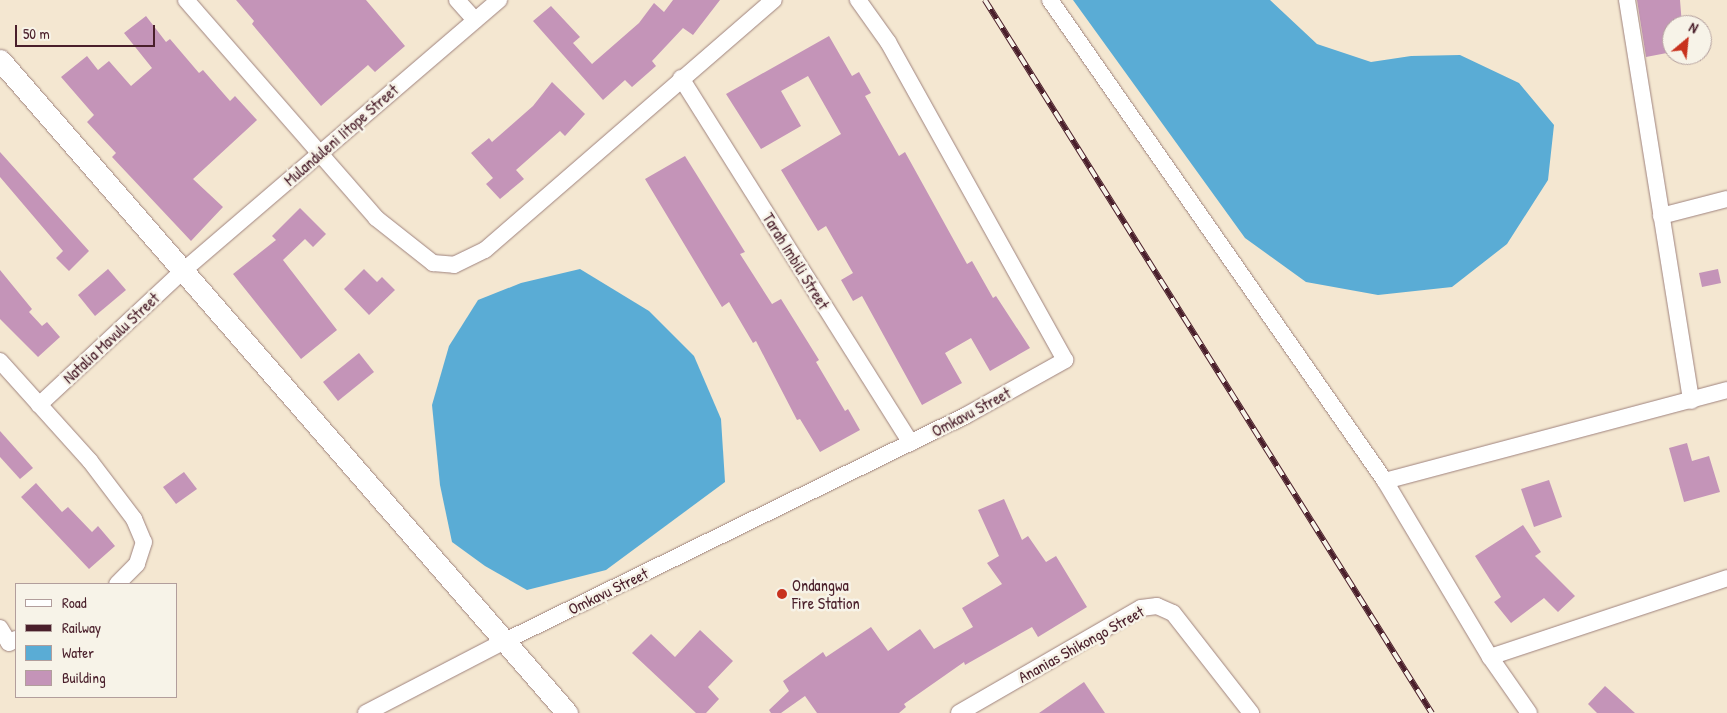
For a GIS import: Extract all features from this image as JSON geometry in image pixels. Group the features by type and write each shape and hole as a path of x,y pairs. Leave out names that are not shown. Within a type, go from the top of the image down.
{"street":[{"path":"186,0 376,218 432,263 454,265 485,250 681,78 774,0"},
{"path":"457,0 475,20"},
{"name":"Mulanduleni Iitope Street","path":"184,270 499,0"},
{"name":"Omkavu Street","path":"366,713 503,642 911,443 1065,360 888,42 858,0"},
{"path":"1050,0 1385,481 1490,657 1529,713"},
{"path":"1627,0 1691,401"},
{"path":"0,60 184,270 503,642 567,713"},
{"name":"Tarah Imbili Street","path":"681,78 911,443"},
{"path":"1661,216 1727,199"},
{"name":"Natalia Mavulu Street","path":"39,405 184,270"},
{"path":"0,362 90,461 134,519 144,542 137,564 118,583"},
{"path":"1385,481 1727,390"},
{"path":"1490,657 1727,578"},
{"name":"Ananias Shikongo Street","path":"959,713 1141,608 1157,606 1174,613 1251,713"},
{"path":"0,628 8,643"}],"water":[{"path":"1073,0 1270,0 1317,44 1371,62 1411,56 1460,55 1519,83 1554,125 1548,180 1507,244 1452,287 1378,295 1306,282 1245,238"},
{"path":"580,269 649,311 694,356 721,419 725,482 606,570 527,590 485,566 452,542 440,485 432,405 449,346 478,300 521,283"}],"building":[{"path":"236,0 366,0 405,46 375,72 368,65 321,106 252,24 254,21"},
{"path":"673,0 720,0 693,35 683,28 652,61 656,66 632,87 625,80 603,100 533,21 551,6 580,37 573,43 592,64 639,23 654,3 664,12"},
{"path":"1637,0 1680,0 1681,15 1662,15 1662,54 1646,57"},
{"path":"146,16 166,42 170,39 199,73 203,70 230,101 235,96 257,120 193,179 223,207 191,241 112,157 116,153 87,122 94,115 61,77 87,56 98,70 109,61 131,86 152,68 124,33"},
{"path":"829,36 852,76 859,72 871,93 865,96 899,156 905,152 967,264 972,261 993,298 996,296 1030,348 990,371 971,338 945,353 962,383 922,405 862,296 853,301 841,280 853,273 826,226 818,231 781,170 841,134 808,76 781,91 801,126 761,149 726,94"},
{"path":"552,82 585,114 565,136 560,131 516,170 524,179 500,199 486,184 493,178 471,153 489,138 492,142 533,106"},
{"path":"0,152 89,251 69,271 56,258 63,251 0,177"},
{"path":"685,156 745,252 740,254 772,304 781,299 819,360 816,362 845,411 848,409 860,430 820,452 800,419 797,420 756,341 753,343 729,302 722,307 645,179"},
{"path":"300,208 326,234 313,247 305,239 283,260 337,330 301,359 233,274 276,240 272,236"},
{"path":"108,269 126,290 95,316 78,295"},
{"path":"364,269 377,282 382,277 395,290 369,315 344,289"},
{"path":"1718,269 1721,283 1702,287 1699,273"},
{"path":"0,270 32,309 29,312 42,326 47,322 60,337 38,357 0,319"},
{"path":"359,353 374,372 338,401 323,382"},
{"path":"0,431 33,468 20,479 0,457"},
{"path":"1687,443 1692,461 1709,456 1720,492 1684,502 1669,448"},
{"path":"184,472 197,489 176,504 163,487"},
{"path":"1549,480 1562,517 1534,527 1521,489"},
{"path":"36,483 62,512 68,507 92,532 98,526 115,546 89,569 21,497"},
{"path":"1004,499 1022,540 1028,536 1046,562 1056,556 1087,607 1038,637 1032,627 965,665 964,662 904,704 906,707 899,713 817,713 805,696 781,713 771,713 769,710 789,691 783,681 823,652 826,657 871,627 888,651 920,629 934,649 973,627 962,608 1002,584 987,563 999,556 978,510"},
{"path":"1523,525 1541,552 1535,556 1575,596 1558,612 1544,598 1511,623 1494,602 1501,597 1475,556"},
{"path":"700,630 733,661 708,687 719,699 706,713 696,713 632,653 651,634 675,657"},
{"path":"1084,682 1105,713 1039,713"},
{"path":"1605,686 1635,713 1597,713 1588,704"}],"railway":[{"path":"985,0 1432,713"}],"place":[{"name":"Ondangwa Fire Station","path":"782,594"}]}
